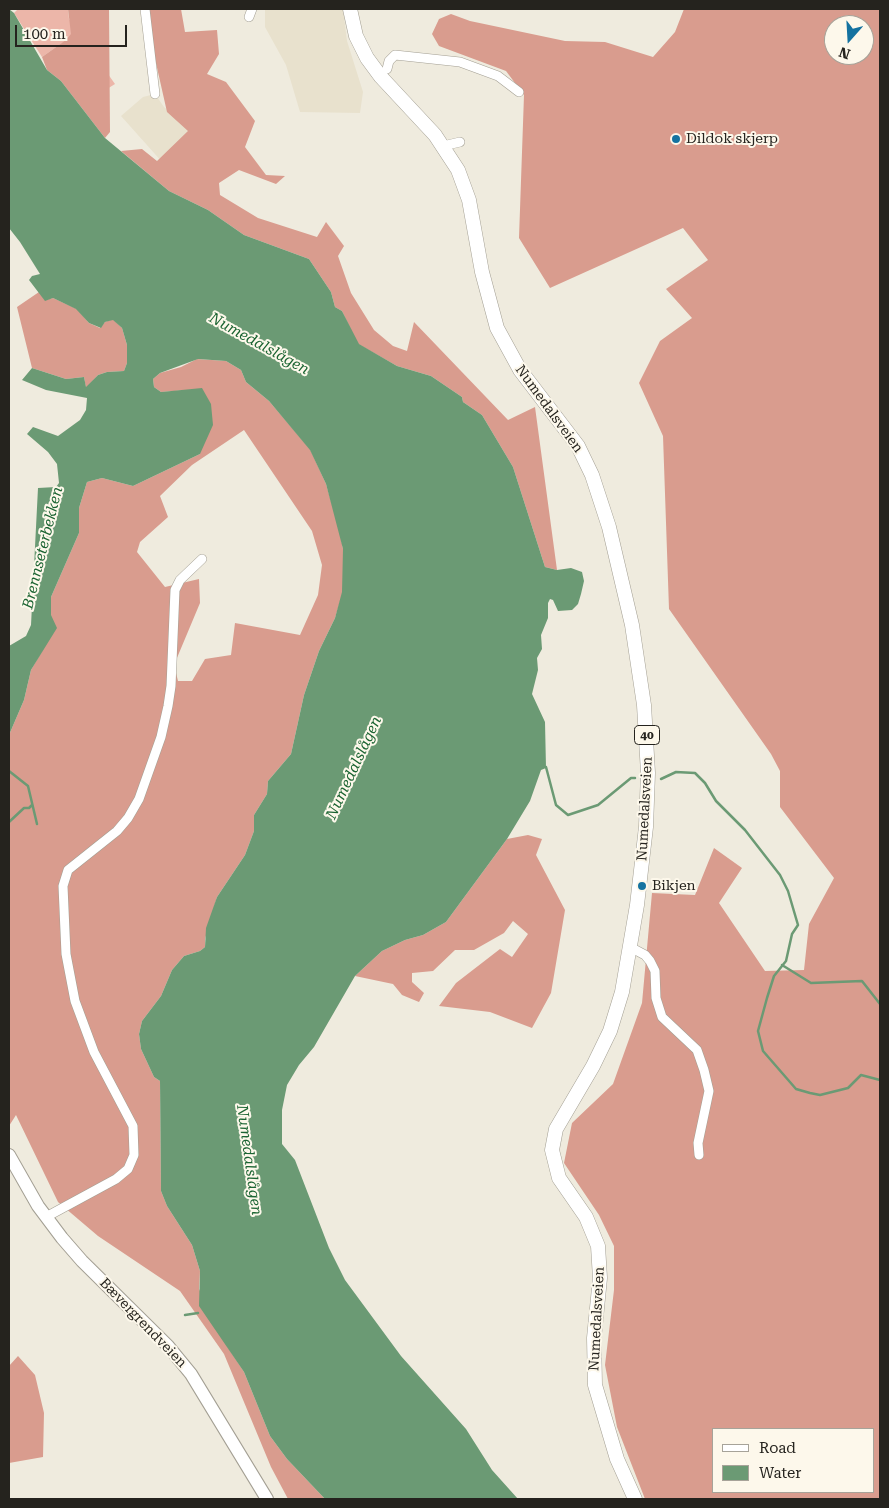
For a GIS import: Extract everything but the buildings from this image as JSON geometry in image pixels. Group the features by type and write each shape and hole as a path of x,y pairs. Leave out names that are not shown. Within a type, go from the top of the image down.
{"main road":[{"name":"Numedalsveien","path":"350,9 356,36 367,58 385,82 444,146 458,170 470,200 482,272 497,328 516,364 566,428 583,455 602,501 625,592 642,690 648,773 642,862 622,992 610,1031 593,1066 556,1130 552,1150 559,1178 586,1218 598,1246 600,1278 594,1338 595,1385 617,1459 635,1499"},
{"name":"Bævergrendveien","path":"9,1155 46,1216 82,1261 151,1328 184,1365 219,1417 267,1499"}],"street":[{"path":"145,9 155,94"},
{"path":"387,69 389,61 395,55 460,62 498,76 519,92"},
{"path":"444,146 460,142"},
{"path":"46,1216 116,1179 128,1169 134,1155 133,1126 94,1052 76,1002 66,954 64,886 68,870 117,831 128,818 139,799 161,737 168,706 171,686 175,590 180,580 202,559"},
{"path":"630,947 645,954 650,961 654,971 656,998 662,1017 697,1050 704,1070 709,1091 698,1143 699,1155"}],"shaded area":[{"path":"18,9 68,9 69,19 115,84 99,94 62,43 42,57 14,13"},
{"path":"68,9 109,9 110,132 105,138 61,81 47,70 42,57 66,40 71,34"},
{"path":"147,9 181,9 185,32 217,30 219,54 207,74 226,82 255,121 245,147 266,175 285,176 276,184 239,170 219,183 220,195 258,218 317,237 326,222 344,246 338,256 351,293 374,330 393,346 407,351 414,322 508,420 535,407 557,570 545,567 513,467 482,415 463,402 462,397 431,376 397,366 358,344 342,311 335,307 331,292 309,259 244,235 208,210 169,191 121,151 142,149 157,161 188,131 167,112 151,41"},
{"path":"265,9 343,9 347,41 363,92 360,113 300,112 286,65 265,27"},
{"path":"684,9 880,9 880,1499 645,1499 617,1427 605,1365 614,1290 614,1246 599,1215 564,1163 572,1123 613,1084 642,1003 652,893 695,895 714,848 742,868 719,903 765,971 804,970 809,924 834,878 780,807 780,771 771,754 669,609 663,436 639,383 660,341 692,318 666,289 708,260 683,228 550,288 519,238 524,95 506,71 439,46 432,34 439,19 451,14 470,21 565,41 605,42 653,57 675,32"},
{"path":"155,94 164,107 178,118 203,126 163,163 121,116 143,97"},
{"path":"39,292 45,300 53,298 77,309 89,323 100,328 105,322 113,319 122,328 127,345 127,363 124,371 107,372 98,375 86,388 84,377 66,379 32,368 17,307"},
{"path":"197,359 226,361 241,370 246,382 269,401 310,449 326,484 343,549 343,592 335,618 319,651 304,695 291,754 268,781 267,794 254,815 254,831 245,855 217,897 205,939 205,947 200,951 184,956 172,970 161,996 142,1021 139,1034 141,1049 154,1077 160,1081 161,1191 167,1206 192,1245 200,1271 199,1289 227,1346 244,1372 270,1436 287,1459 325,1499 288,1499 271,1467 224,1354 180,1291 98,1236 58,1202 16,1115 9,1126 9,735 24,700 31,670 42,651 51,615 51,597 79,533 79,508 87,482 102,478 133,486 200,454 202,389 161,392 154,387 153,379 160,373 181,367","holes":["244,430 312,531 322,565 318,595 300,635 235,623 231,655 205,659 192,681 178,681 174,665 200,603 199,579 165,587 137,552 140,542 168,517 160,496 192,465"]},
{"path":"528,835 542,839 536,855 565,910 551,993 532,1028 490,1012 439,1006 456,983 500,949 512,957 528,934 513,921 504,933 474,950 455,950 433,971 412,973 412,982 424,993 419,1002 402,995 393,984 355,976 382,951 405,940 423,935 446,922 507,839"},
{"path":"18,1356 35,1375 44,1413 43,1457 9,1463 9,1366"}],"water":[{"path":"9,9 14,13 47,70 61,81 105,138 169,191 208,210 244,235 309,259 331,292 335,307 342,311 359,344 397,366 431,376 462,397 463,402 482,415 513,467 545,567 557,570 571,568 582,572 584,581 581,594 578,604 572,610 558,611 553,600 550,599 548,603 548,618 541,635 542,649 537,658 538,670 532,694 545,722 546,768 541,770 530,801 507,839 446,922 423,935 405,940 382,951 355,976 314,1047 299,1065 287,1085 282,1110 282,1144 295,1160 329,1248 345,1280 401,1356 466,1429 492,1470 518,1499 325,1499 287,1459 270,1436 244,1372 199,1306 200,1271 192,1245 167,1206 161,1191 160,1081 154,1077 141,1049 139,1034 142,1021 161,996 172,970 184,956 200,951 205,947 206,928 217,897 245,855 254,831 254,815 267,794 268,781 291,754 304,695 319,651 335,618 342,592 343,549 326,484 310,450 269,401 246,382 241,370 226,361 198,359 160,373 153,379 154,387 161,392 202,388 211,404 213,425 200,454 133,486 102,478 87,482 79,508 79,533 51,597 51,615 57,628 31,670 24,700 9,735 9,646 26,636 31,625 38,488 56,487 59,483 57,464 48,452 27,434 33,427 58,436 80,420 86,410 87,398 46,390 22,380 32,368 66,379 84,377 86,387 98,375 107,372 124,371 127,363 127,345 122,328 113,320 105,322 101,328 89,323 76,309 53,298 45,301 29,280 32,276 40,274 9,228"}],"waterway":[{"path":"546,767 556,805 568,815 598,805 631,778 635,778"},
{"path":"9,771 28,786 37,824"},
{"path":"661,779 676,772 695,773 705,783 716,801 745,830 780,875 788,891 798,925 792,934 786,961 774,976 767,998 758,1031 763,1051 796,1089 810,1093 820,1095 848,1088 861,1075 880,1080"},
{"path":"9,822 24,808 29,808 32,805"},
{"path":"782,965 811,983 862,981 880,1004"},
{"path":"185,1315 198,1313"}],"place":[{"name":"Dildok skjerp","path":"676,139"},
{"name":"Bikjen","path":"642,886"}],"water label":[{"name":"Numedalslågen","path":"259,344"},
{"name":"Brennseterbekken","path":"43,548"},
{"name":"Numedalslågen","path":"354,768"},
{"name":"Numedalslågen","path":"249,1160"}]}
